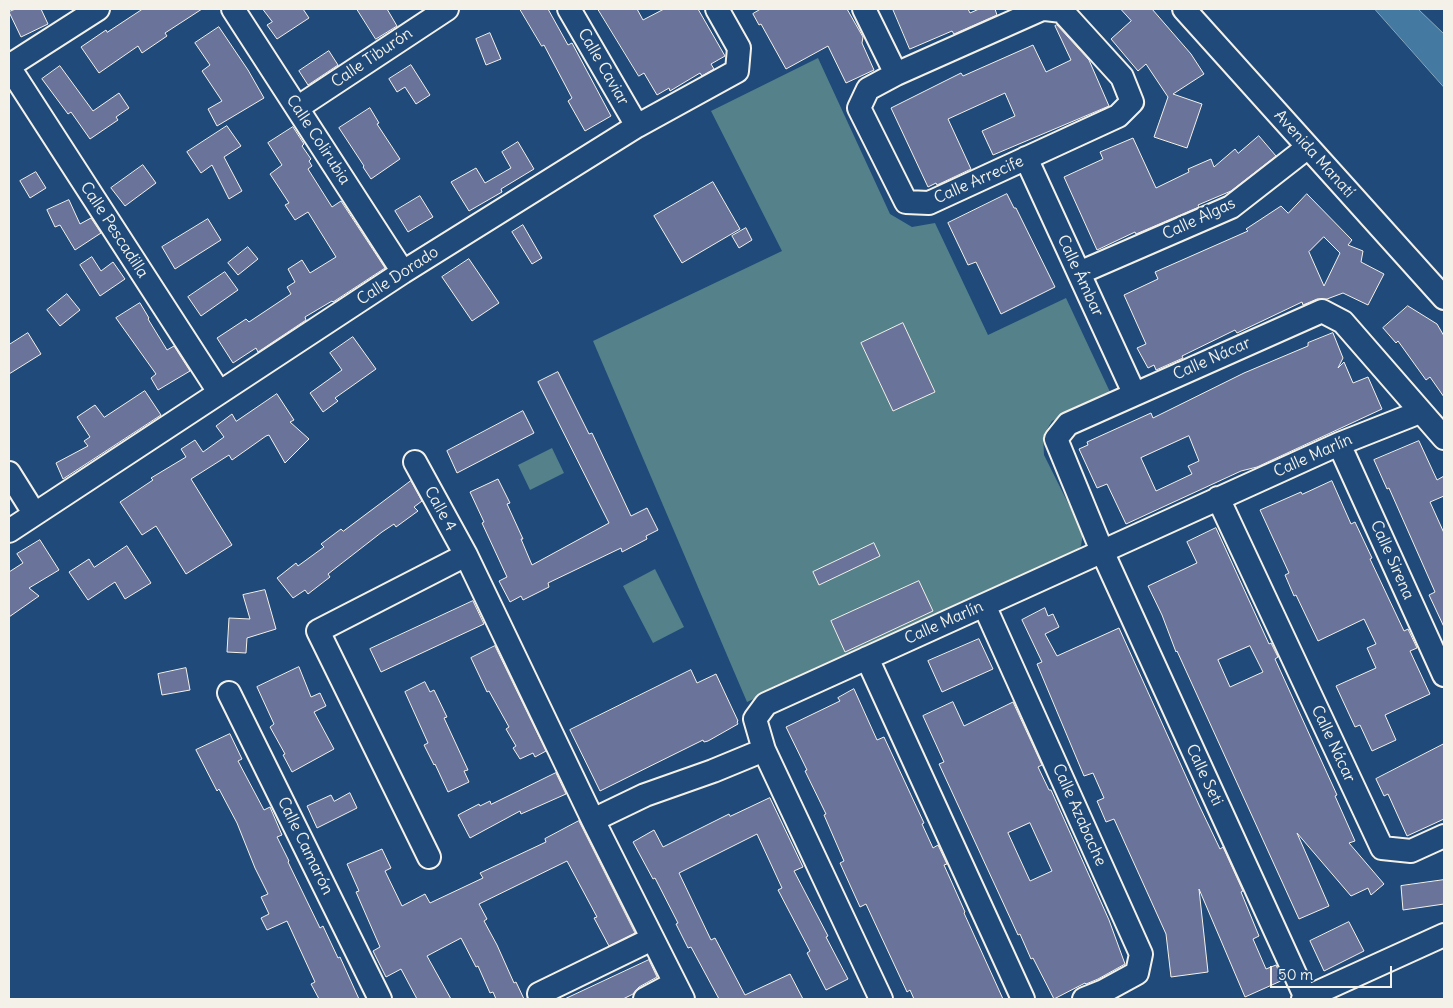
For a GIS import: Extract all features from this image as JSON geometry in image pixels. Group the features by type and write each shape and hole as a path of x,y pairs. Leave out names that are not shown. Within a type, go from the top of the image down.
{"street":[{"path":"9,67 98,9"},
{"name":"Calle Colirubia","path":"233,9 403,272"},
{"name":"Calle Tiburón","path":"297,108 446,9"},
{"name":"Calle Caviar","path":"569,9 637,126"},
{"name":"Calle Dorado","path":"9,531 403,272 637,126 737,71 739,48 717,9"},
{"path":"864,9 896,74"},
{"name":"Calle Arrecife","path":"1043,9 1062,11 1122,77 1132,102 1118,116 929,203 906,202 859,108 868,89 896,74 1043,9"},
{"name":"Avenida Manatí","path":"1184,9 1444,298"},
{"name":"Calle Pescadilla","path":"9,67 219,392"},
{"name":"Calle Algas","path":"1079,273 1231,207 1308,146"},
{"name":"Calle Ámbar","path":"1026,158 1134,394"},
{"name":"Calle Nácar","path":"1102,551 1056,439 1068,424 1322,311 1343,322 1444,438"},
{"name":"Calle Marlín","path":"879,999 764,750 755,719 766,704 1218,498 1339,444 1420,412"},
{"name":"Calle Sirena","path":"1339,444 1444,675"},
{"name":"Calle 4","path":"415,462 466,555 593,820 679,991"},
{"path":"9,473 34,513"},
{"name":"Calle Nácar","path":"1218,498 1382,848 1411,851 1444,836"},
{"name":"Calle Seti","path":"1102,551 1305,999"},
{"path":"429,857 318,631 466,555"},
{"name":"Calle Azabache","path":"984,605 1141,954 1137,973 1104,991 1084,999"},
{"path":"867,658 1023,999"},
{"name":"Calle Camarón","path":"229,693 380,999"},
{"path":"593,820 645,795 713,771 764,750"},
{"path":"1305,999 1444,935"},
{"path":"539,994 652,939"},
{"path":"645,999 679,991"}],"green space":[{"path":"818,58 890,214 912,227 935,223 988,335 1066,298 1110,392 1052,421 1043,436 1044,455 1083,533 1081,546 1073,554 747,702 593,341 782,251 711,111"},
{"path":"552,448 564,473 530,490 518,465"},
{"path":"655,569 684,627 653,643 623,586"}],"water":[{"path":"1375,9 1418,9 1444,34 1444,87"}],"building":[{"path":"16,9 41,9 48,24 21,37 9,12"},
{"path":"143,9 202,9 165,33 167,36 142,53 138,46 99,73 81,47"},
{"path":"263,9 303,9 309,18 277,39 267,25 272,22"},
{"path":"357,9 387,9 397,26 376,39"},
{"path":"520,9 548,9 568,45 572,43 611,116 585,131 568,101 572,98 544,45 542,46"},
{"path":"598,9 637,9 643,20 664,9 698,9 725,56 711,64 714,69 702,76 700,73 670,91 669,88 657,95 644,73 639,76"},
{"path":"761,9 847,9 863,37 862,43 874,70 846,83 828,46 786,69 761,24 759,25 753,14"},
{"path":"893,9 968,9 970,13 979,9 995,9 997,15 954,34 952,31 910,49"},
{"path":"1121,9 1152,9 1191,54 1204,74 1173,94 1202,104 1187,148 1154,137 1168,97 1146,64 1138,71 1111,39 1131,21"},
{"path":"1057,25 1089,60 1109,106 993,155 982,131 1015,116 1005,93 948,119 971,169 937,185 936,183 928,187 891,108 961,73 963,76 1033,45 1046,72 1071,60 1055,26"},
{"path":"219,27 264,98 217,126 208,109 222,101 202,71 210,65 195,43"},
{"path":"490,33 501,59 486,65 476,39"},
{"path":"329,51 338,65 308,85 299,71"},
{"path":"411,65 430,95 416,104 405,87 397,92 389,79"},
{"path":"60,66 93,111 119,93 129,108 116,117 118,120 90,139 71,112 68,114 42,79"},
{"path":"370,108 379,123 377,124 400,159 371,179 339,128"},
{"path":"227,126 241,146 224,157 242,191 229,199 212,165 201,173 187,152"},
{"path":"293,127 311,159 309,161 312,166 308,169 332,207 341,201 385,268 333,302 305,317 306,320 258,352 256,348 233,363 217,338 246,319 249,322 291,294 287,287 295,282 288,269 302,260 310,273 336,257 308,212 295,220 285,205 289,203 270,174 282,165 268,143"},
{"path":"1259,136 1276,156 1231,191 1198,205 1199,207 1136,234 1135,232 1097,250 1064,177 1103,159 1100,152 1133,138 1156,188 1189,172 1188,169 1211,159 1214,167 1235,149 1238,153"},
{"path":"518,142 534,169 501,189 502,192 469,211 451,182 476,168 485,183 511,168 502,152"},
{"path":"143,165 156,183 125,206 111,188"},
{"path":"36,172 46,188 30,198 20,181"},
{"path":"713,182 740,229 682,263 654,216"},
{"path":"1007,194 1014,208 1016,208 1055,287 1001,314 976,262 968,265 948,223"},
{"path":"1307,194 1352,240 1348,245 1363,251 1361,262 1384,274 1368,305 1343,293 1327,299 1317,299 1303,305 1302,302 1237,333 1235,330 1156,370 1154,365 1148,368 1137,348 1146,344 1124,295 1158,279 1155,272 1248,231 1246,229 1281,206 1288,213","holes":["1324,237 1340,253 1324,286 1309,252"]},
{"path":"420,196 433,217 408,232 395,211"},
{"path":"69,200 80,224 91,218 101,233 75,250 60,225 55,227 47,210"},
{"path":"208,219 221,240 175,269 162,247"},
{"path":"523,225 542,258 532,264 512,232"},
{"path":"746,228 752,240 739,248 732,236"},
{"path":"248,247 258,259 238,275 228,263"},
{"path":"92,257 101,271 113,262 125,279 100,296 80,265"},
{"path":"469,259 499,303 472,321 442,277"},
{"path":"225,272 238,290 201,316 188,297"},
{"path":"67,294 80,310 60,326 47,310"},
{"path":"140,303 167,350 174,346 190,371 158,390 151,378 156,374 116,318"},
{"path":"1408,306 1437,324 1444,336 1444,397 1430,377 1426,380 1398,341 1396,343 1383,328"},
{"path":"903,323 935,392 893,411 861,343"},
{"path":"28,333 41,354 9,374 9,345"},
{"path":"1333,333 1343,358 1338,368 1344,362 1353,383 1368,377 1382,409 1257,467 1241,471 1126,524 1107,484 1097,488 1079,449 1088,445 1087,442 1151,413 1153,418 1244,373 1308,346 1308,343","holes":["1189,436 1199,461 1188,466 1192,474 1156,491 1141,458"]},
{"path":"353,337 376,369 335,398 338,401 323,412 310,393 342,370 330,353"},
{"path":"558,372 589,434 592,433 631,516 647,508 658,530 646,536 647,539 622,552 621,548 548,583 549,587 523,600 521,596 510,602 499,581 507,577 470,492 498,479 510,503 507,504 523,539 521,539 532,565 609,523 538,382"},
{"path":"145,391 161,415 63,479 56,463 88,446 84,441 90,437 77,417 95,405 104,417"},
{"path":"277,394 294,420 290,422 309,439 285,463 269,435 266,436 232,460 229,455 191,479 232,545 186,574 156,526 142,535 120,502 153,480 151,478 186,457 181,449 195,440 203,452 224,437 216,426 232,414 236,421"},
{"path":"523,411 534,433 457,473 447,451"},
{"path":"1419,441 1437,480 1444,476 1444,496 1430,502 1444,533 1444,627 1429,595 1435,592 1389,488 1387,489 1374,460"},
{"path":"411,481 422,501 414,507 418,511 396,527 394,524 382,532 328,574 330,577 308,594 305,590 293,598 277,578 296,563 298,566 324,547 321,544 341,529 343,531"},
{"path":"1332,481 1351,524 1355,522 1404,631 1408,629 1417,648 1410,651 1430,694 1385,715 1396,740 1372,751 1360,725 1355,727 1336,686 1376,668 1367,648 1376,644 1364,619 1318,641 1296,595 1294,596 1285,575 1289,573 1260,510"},
{"path":"1216,528 1269,644 1271,643 1278,657 1275,659 1337,795 1335,796 1355,841 1349,843 1384,884 1371,895 1368,888 1351,896 1297,833 1329,906 1299,919 1176,652 1162,615 1148,586 1197,563 1187,542","holes":["1250,646 1263,672 1230,687 1218,660"]},
{"path":"40,540 59,570 29,588 39,596 9,617 9,572 23,563 17,554"},
{"path":"874,543 880,556 819,585 813,572"},
{"path":"127,546 151,583 125,599 115,582 88,600 69,572 89,559 94,567"},
{"path":"919,581 933,611 845,652 831,621"},
{"path":"265,590 276,629 247,638 246,653 227,652 229,618 250,619 243,595"},
{"path":"473,601 484,624 381,672 370,649"},
{"path":"1045,608 1048,616 1053,614 1059,627 1045,634 1057,656 1119,628 1199,805 1220,849 1223,847 1243,891 1241,892 1259,936 1253,939 1266,969 1276,965 1283,980 1245,997 1199,889 1208,972 1171,977 1166,934 1114,819 1106,822 1097,801 1104,798 1093,773 1084,776 1037,664 1042,662 1022,620"},
{"path":"979,639 993,669 942,692 928,661"},
{"path":"495,646 546,751 535,757 533,753 520,759 513,748 516,746 506,729 509,727 489,691 487,692 471,658"},
{"path":"299,667 311,697 320,693 326,706 314,712 334,749 292,772 283,755 285,754 270,727 274,724 257,687"},
{"path":"186,668 190,690 162,695 158,674"},
{"path":"691,670 697,683 716,674 738,724 708,741 704,742 703,740 600,791 570,730"},
{"path":"425,682 430,692 434,690 447,717 444,718 468,770 464,771 469,782 448,792 424,745 428,743 405,692"},
{"path":"854,689 877,740 884,737 924,823 922,824 933,848 938,845 947,864 944,865 964,913 1003,999 914,999 910,990 907,992 866,904 860,907 840,863 844,861 824,815 826,814 786,727 840,701 838,698"},
{"path":"953,702 964,726 1013,702 1042,765 1038,767 1049,790 1051,790 1109,920 1125,964 1098,979 1085,983 1054,999 1033,958 1031,959 1020,934 1018,935 939,764 944,762 923,716","holes":["1030,823 1052,871 1030,881 1008,833"]},
{"path":"230,734 242,759 238,761 264,810 270,807 282,835 277,837 288,862 320,928 323,926 338,958 340,957 359,999 319,999 311,984 315,982 287,921 267,930 261,918 269,914 261,897 268,894 255,868 237,823 219,789 217,791 196,750"},
{"path":"1444,744 1444,819 1407,836 1388,794 1384,796 1376,779"},
{"path":"556,773 566,794 521,814 520,811 470,838 458,815 479,804 480,806 490,801 491,804"},
{"path":"350,793 357,808 317,828 307,806 331,795 334,801"},
{"path":"770,798 803,867 794,871 848,979 826,990 807,953 810,951 778,890 782,888 757,834 679,873 711,940 715,938 745,995 790,974 803,999 719,999 691,947 688,948 676,924 678,923 655,878 653,879 633,842 654,830 663,847 729,814 730,816"},
{"path":"579,821 635,933 609,946 594,918 597,917 567,861 479,904 487,919 484,921 514,983 516,982 524,999 496,999 493,992 490,993 478,966 476,967 461,938 427,956 451,999 417,999 401,969 386,977 373,951 380,947 356,892 359,891 347,864 382,849 391,868 385,871 402,906 425,894 430,903 483,878 480,873 546,842 545,839"},
{"path":"1444,880 1444,904 1403,910 1401,886"},
{"path":"1349,922 1364,951 1324,971 1310,941"},
{"path":"649,960 657,977 623,999 565,999"}]}
